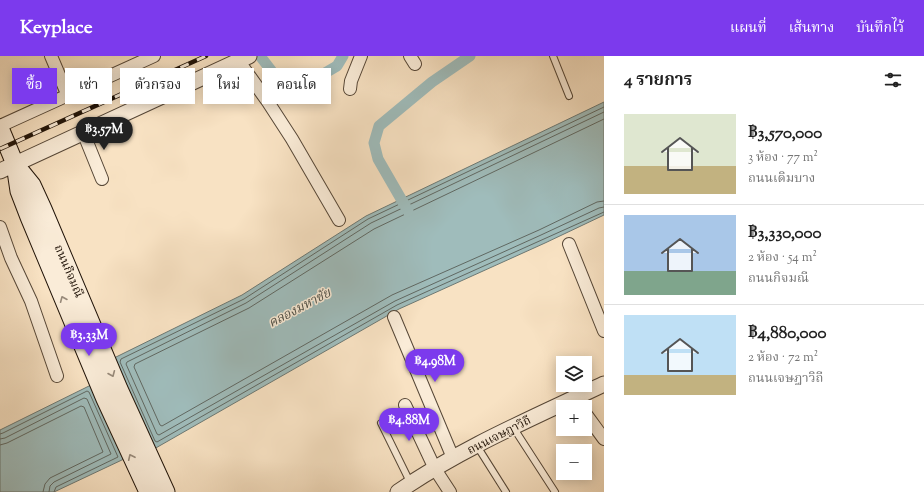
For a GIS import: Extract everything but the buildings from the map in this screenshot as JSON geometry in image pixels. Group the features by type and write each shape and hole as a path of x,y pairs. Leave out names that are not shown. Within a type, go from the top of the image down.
{"main road":[{"name":"ถนนกิจมณี","path":"0,127 7,168 19,191 36,213 166,492"},
{"name":"ถนนกิจมณี","path":"36,213 105,399 148,492"}],"street":[{"path":"51,56 65,89"},
{"path":"112,76 154,56"},
{"path":"350,89 351,82 361,56"},
{"path":"7,168 242,59 292,139 339,220"},
{"path":"0,127 65,97"},
{"path":"83,132 102,179"},
{"path":"0,227 11,258 31,301 57,376"},
{"path":"569,244 604,331"},
{"path":"394,317 453,458"},
{"name":"ถนนเจษฎาวิถี","path":"582,400 604,384"},
{"path":"404,405 435,469 450,492"},
{"name":"ถนนเจษฎาวิถี","path":"405,489 453,458 514,427 556,411"},
{"path":"592,423 604,439"}],"lane":[{"path":"553,56 569,96"},
{"path":"381,423 405,489"},
{"path":"514,427 555,492"},
{"path":"477,446 506,492"}],"water":[{"name":"คลองมหาชัย","path":"604,102 604,215 399,309 154,449 114,358 242,295 366,216"},
{"path":"91,385 124,459 54,492 0,492 0,430"}],"waterway":[{"path":"260,56 277,78 292,84 308,83 337,66 343,56"},
{"path":"408,211 378,159 374,143 379,126 432,82 470,56"}],"railway":[{"path":"0,149 206,56"}]}
